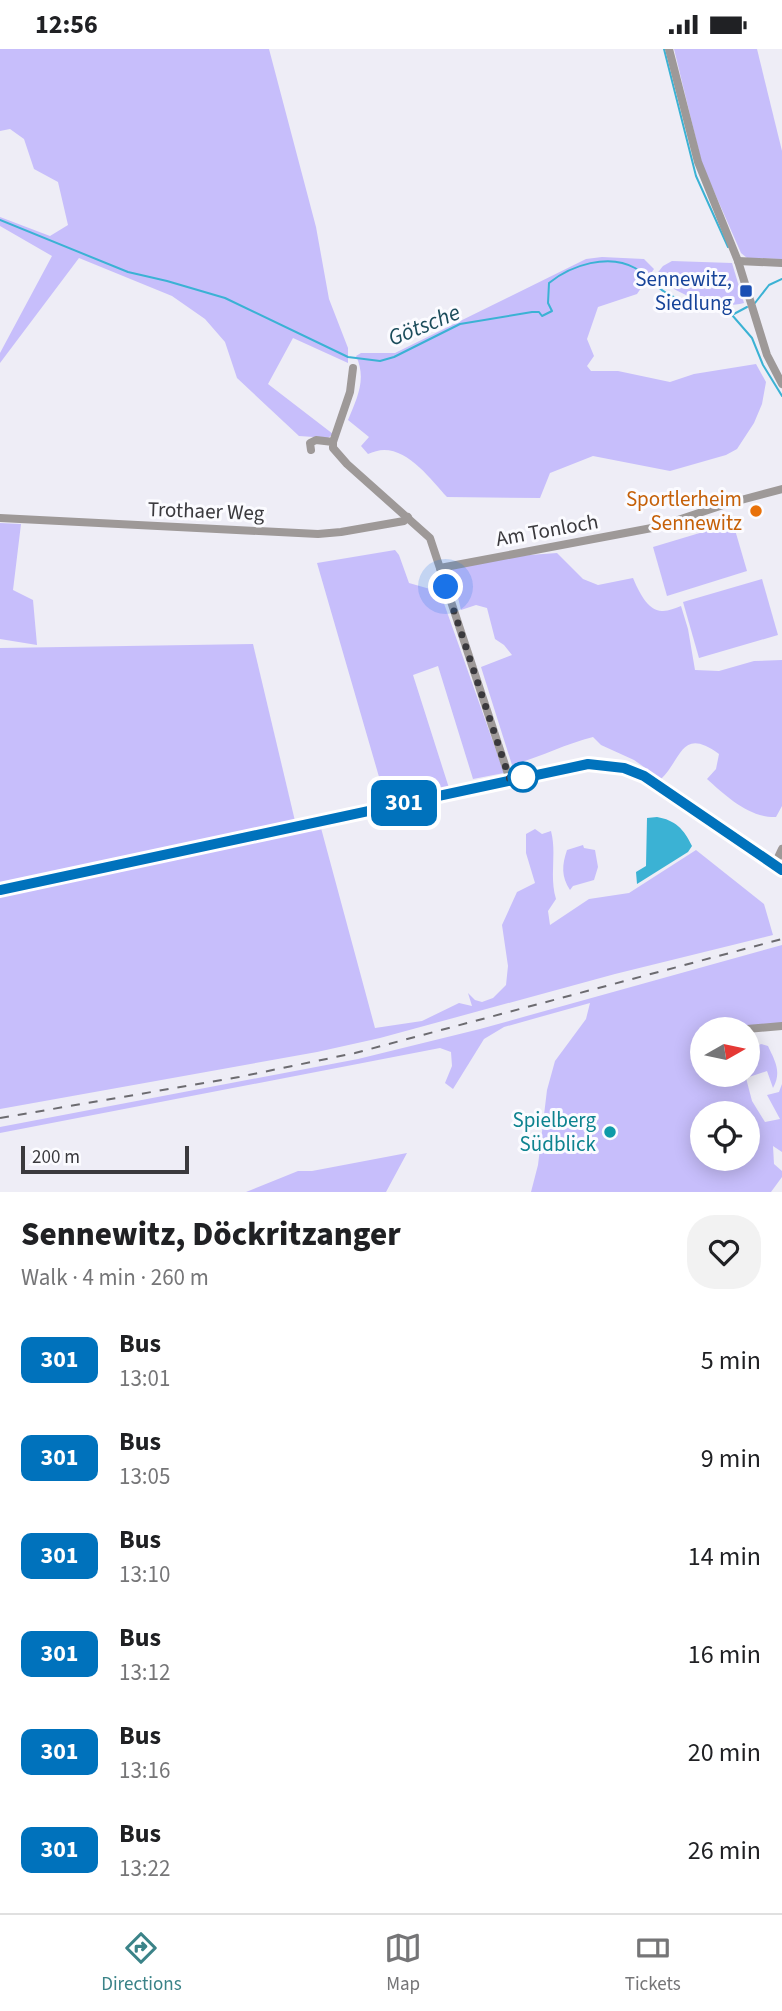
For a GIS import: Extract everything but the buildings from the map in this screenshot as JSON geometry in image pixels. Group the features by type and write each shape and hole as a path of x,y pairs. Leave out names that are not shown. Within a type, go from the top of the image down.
{"main road":[{"path":"0,890 588,764 624,768 659,785 778,868"}],"street":[{"path":"669,49 698,162 738,261 752,305 764,358 782,384"},
{"path":"738,261 782,263"},
{"path":"353,368 351,392 333,447 347,464 430,538 510,780"},
{"path":"311,450 310,443 316,440 333,442"},
{"name":"Am Tonloch","path":"440,568 657,527 782,489"},
{"name":"Trothaer Weg","path":"0,518 318,534 341,533 404,521 408,517"},
{"path":"778,868 782,849"},
{"path":"760,1028 782,1026"}],"shaded area":[{"path":"0,49 269,49 316,227 329,299 348,348 348,363 293,338 268,384 333,434 328,438 299,436 237,378 225,342 205,319 172,296 79,258 0,363 0,353 52,256 0,226 0,217 50,236 68,225 58,182 34,169 24,139 10,129 0,131"},
{"path":"674,49 757,49 782,151 782,259 747,258 741,253 702,164"},
{"path":"586,259 644,259 654,269 637,294 598,307 587,339 594,356 587,366 591,371 618,371 670,382 694,374 756,364 766,382 762,404 754,423 737,449 726,455 670,471 593,456 550,473 540,498 447,497 419,467 403,455 384,450 368,454 361,446 369,437 348,420 361,381 356,356 361,353 395,353"},
{"path":"672,261 732,263 744,303 709,303 675,289 655,276 663,266"},
{"path":"0,523 21,524 13,590 33,600 37,645 0,639"},
{"path":"733,523 747,571 667,596 653,547"},
{"path":"395,550 409,583 441,595 504,773 473,779 438,666 413,675 449,788 386,801 317,563"},
{"path":"557,553 583,579 598,585 633,578 644,599 653,608 665,611 681,606 695,670 719,671 754,661 782,660 782,806 776,817 747,810 707,779 716,769 719,754 697,743 689,744 684,749 661,779 634,760 601,745 593,737 512,765 481,667 512,655 495,639 487,608 476,605 461,610 451,569 516,556"},
{"path":"762,579 778,635 699,658 683,602"},
{"path":"253,644 295,821 0,884 0,648"},
{"path":"321,828 375,1028 422,1021 459,1003 472,1006 468,993 475,1000 482,1002 493,998 506,985 508,966 502,925 517,892 535,883 526,853 526,834 535,829 542,834 551,831 553,840 553,882 556,899 548,911 550,925 589,899 629,893 696,850 764,904 773,935 615,974 380,1038 317,1052 0,1109 0,897"},
{"path":"583,845 584,848 595,850 598,867 594,880 573,886 570,890 564,875 565,855 567,850"},
{"path":"782,945 782,1024 760,1025 760,1017 690,1017 690,1087 748,1087 752,1101 690,1101 690,1171 760,1171 760,1114 765,1122 780,1119 767,1095 779,1092 782,1084 782,1152 773,1146 774,1164 782,1171 782,1177 771,1192 531,1192 538,1165 547,1090 555,1061 586,1019 590,1003 504,1027 484,1039 453,1089 445,1083 452,1066 451,1052 440,1048 0,1133 0,1127 358,1059 480,1029"},
{"path":"761,1044 768,1046 775,1062 777,1077 773,1088 767,1071 760,1073"},
{"path":"407,1153 386,1192 246,1192 298,1171 312,1171"}],"water":[{"path":"657,817 678,826 692,846 688,852 637,884 636,872 646,866 647,818"}],"waterway":[{"path":"664,49 696,176 728,247"},
{"name":"Götsche","path":"0,220 128,272 225,298 348,357 380,361 394,357 460,324 532,312 539,312 542,316 552,311 548,303 549,283 579,266 602,261 614,261 635,268 665,292 692,304 732,315 747,307"},
{"name":"Götsche","path":"755,303 769,285 782,279"},
{"path":"732,315 752,338 763,365 782,396"}],"railway":[{"path":"0,1118 239,1077 355,1053 782,939"}],"bus line":[{"name":"301","path":"0,890 588,764 624,768 644,776 782,870"}],"place":[{"name":"Sennewitz, Siedlung","path":"746,291"},
{"name":"Sportlerheim Sennewitz","path":"756,511"},
{"name":"Spielberg Südblick","path":"610,1132"}],"route":[{"path":"446,587 510,780 523,777"}]}
